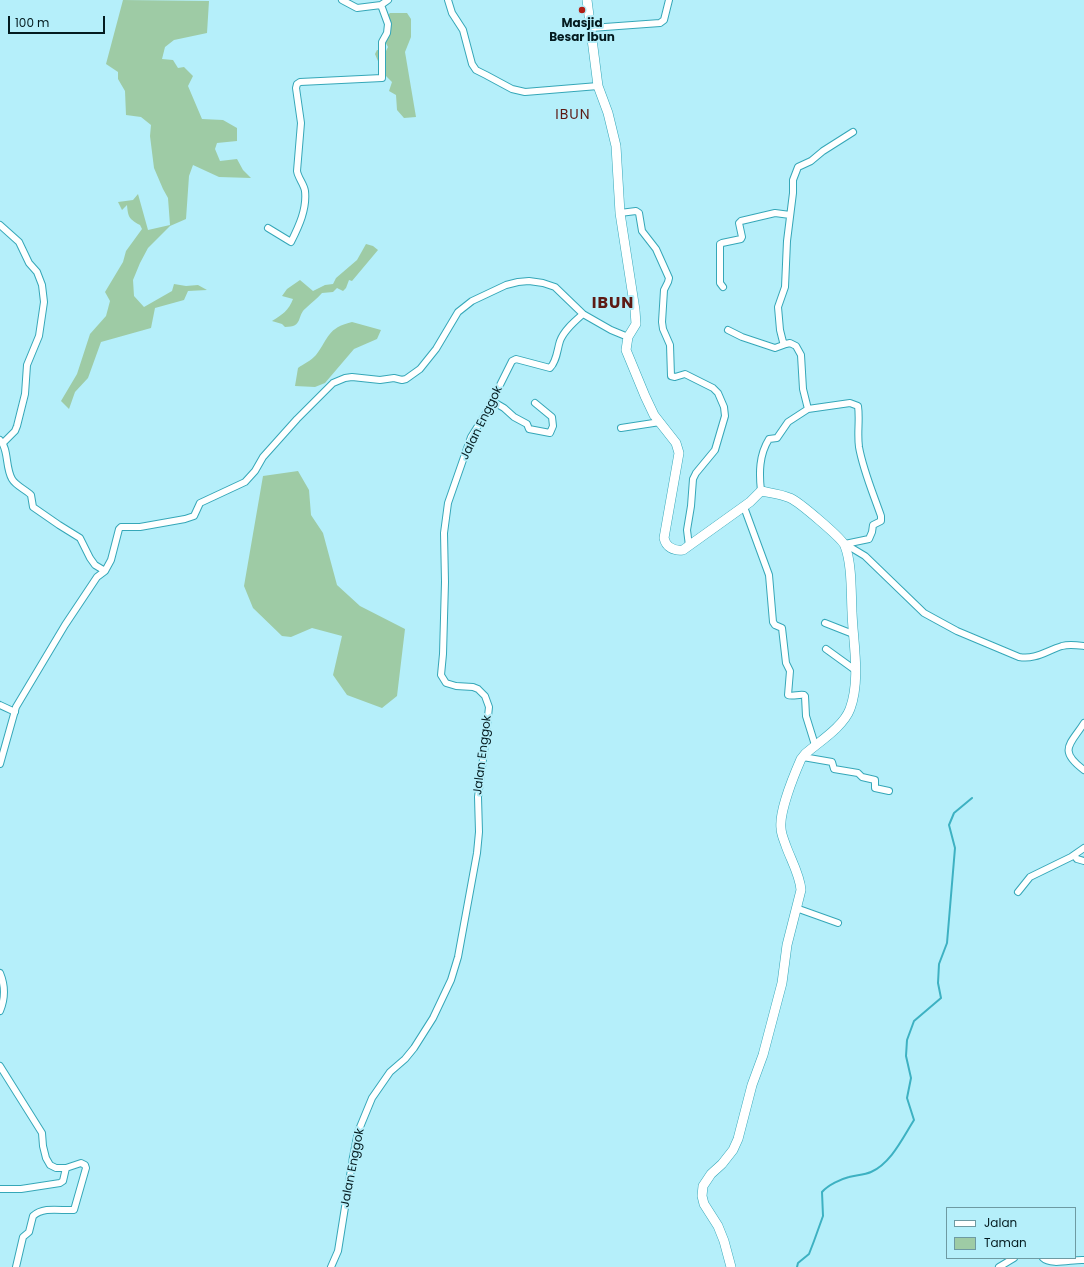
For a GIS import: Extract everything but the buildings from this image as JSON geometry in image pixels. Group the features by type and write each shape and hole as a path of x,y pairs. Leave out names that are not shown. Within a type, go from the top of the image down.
{"main road":[{"path":"588,4 598,86 608,113 616,146 620,213 635,310 636,324 628,337 626,350 654,415 676,443 679,453 664,538 666,544 674,550 683,550 744,507 761,491 791,498 845,544 850,572 855,670 853,696 850,709 840,725 815,745 803,757 797,768 786,799 780,827 800,883 801,890 787,945 782,983 763,1055 752,1085 738,1139 733,1150 722,1164 711,1174 703,1186 702,1196 704,1204 718,1226 731,1267"}],"street":[{"path":"342,0 357,8 381,5 388,0"},
{"path":"448,0 452,13 463,30 472,64 476,70 486,76 508,87 525,92 598,86"},
{"path":"591,28 660,23 664,20 669,0"},
{"path":"268,228 291,242 304,210 305,190 297,175 301,123 296,88 297,84 300,82 382,78 382,42 387,33 388,24 381,5"},
{"path":"786,344 783,342 780,330 778,307 785,287 793,180 798,167 811,161 823,151 853,132"},
{"path":"620,213 636,211 639,213 642,231 656,249 667,274 668,282 664,290 662,322 663,329 670,345 671,376 675,377 685,374 713,388 720,397 724,407 725,416 715,450 692,480 691,506 687,530 689,546"},
{"path":"724,288 720,283 720,244 722,242 741,239 742,237 739,223 741,221 775,213 790,215"},
{"path":"0,225 19,242 29,263 37,272 42,285 44,302 39,336 27,365 25,394 17,426 15,432 1,441 11,478 15,483 31,495 33,507 80,538 95,565 105,571"},
{"path":"0,764 15,712 21,698 65,625 97,578 105,571 111,560 119,529 121,527 140,528 194,516 200,503 245,482 255,471 263,457 301,415 333,383 352,377 380,380 394,378 402,380 406,379 420,369 426,362 436,349 458,312 472,300 506,285 529,281 555,287 583,314 611,330 628,337"},
{"name":"Jalan Enggok","path":"331,1267 338,1251 358,1132 372,1098 382,1081 414,1048 432,1018 451,980 458,957 477,853 479,832 478,797 489,707 484,696 478,689 446,683 441,675 445,582 444,533 445,517 452,489 471,437 514,359 550,368 555,361 562,336 583,314"},
{"path":"728,330 742,337 775,348 790,343 796,346 801,355 803,388 808,409"},
{"path":"492,401 504,408 514,417 527,424 529,429 550,433 552,417 535,403"},
{"path":"761,491 759,476 760,462 766,444 769,439 777,438 788,422 808,409 850,403 858,406 860,416 858,432 859,447 864,467 881,516 881,521 873,525 869,539 845,544"},
{"path":"620,428 660,422"},
{"path":"744,507 769,575 774,623 782,628 786,663 790,671 788,695 790,696 797,694 805,696 806,716 815,745"},
{"path":"845,544 865,556 924,613 957,631 1027,658 1036,657 1063,646 1084,646"},
{"path":"824,623 853,634"},
{"path":"826,649 855,670"},
{"path":"0,705 15,712"},
{"path":"1084,723 1070,743 1068,749 1071,757 1084,770"},
{"path":"803,757 832,762 834,769 858,773 861,777 875,780 875,788 889,791"},
{"path":"1018,892 1030,877 1074,855 1084,848"},
{"path":"1074,855 1077,859 1084,861"},
{"path":"796,908 838,923"},
{"path":"0,973 5,988 0,1011"},
{"path":"0,1066 42,1133 46,1158 50,1165 56,1168 66,1168 81,1163 86,1166 75,1209 54,1209 39,1212 33,1216 29,1232 24,1237 16,1267"},
{"path":"0,1189 21,1189 60,1183 63,1181 66,1168"},
{"path":"999,1267 1012,1259"},
{"path":"1044,1259 1056,1262 1084,1260"}],"green space":[{"path":"123,0 209,1 207,33 174,40 165,47 162,59 173,60 178,68 184,67 193,76 188,86 202,119 223,120 237,128 237,141 217,143 215,149 220,161 237,159 243,170 251,178 219,177 193,165 189,176 186,219 170,226 148,248 133,280 134,296 144,307 172,291 174,284 186,286 198,285 207,290 188,291 184,300 155,308 151,328 101,342 88,378 75,392 69,409 61,401 77,374 90,334 106,316 110,301 105,292 123,262 126,251 142,229 140,225 133,221 130,217 127,205 122,210 118,202 133,200 138,194 148,230 170,225 168,198 154,168 150,136 151,125 141,117 126,115 125,91 118,79 118,72 106,64"},
{"path":"390,13 407,13 411,19 411,37 405,52 416,117 404,118 397,110 396,95 389,91 392,82 383,73 375,54 377,50 386,51 388,47 383,38 389,31 388,15"},
{"path":"366,244 373,246 378,250 352,281 349,280 343,291 337,288 333,292 322,293 303,311 297,323 291,327 285,327 282,324 272,321 285,312 293,299 282,296 287,289 300,280 313,291 325,285 333,284 336,278 357,260"},
{"path":"352,322 381,330 377,339 354,349 325,383 315,387 295,386 298,368 316,355 333,331 344,324"},
{"path":"298,471 309,490 311,515 323,533 337,585 360,606 405,629 397,696 382,708 347,695 333,675 342,636 312,628 291,637 282,636 253,608 244,586 263,476"}],"waterway":[{"path":"797,1267 798,1263 809,1254 823,1216 822,1192 839,1181 868,1173 878,1168 896,1150 914,1120 907,1098 911,1078 906,1056 907,1040 914,1021 941,998 938,983 939,964 947,943 955,848 949,825 954,813 972,798"}],"place":[{"name":"Masjid Besar Ibun","path":"582,10"}],"district":[{"name":"IBUN","path":"573,115"},
{"name":"IBUN","path":"613,304"}]}
